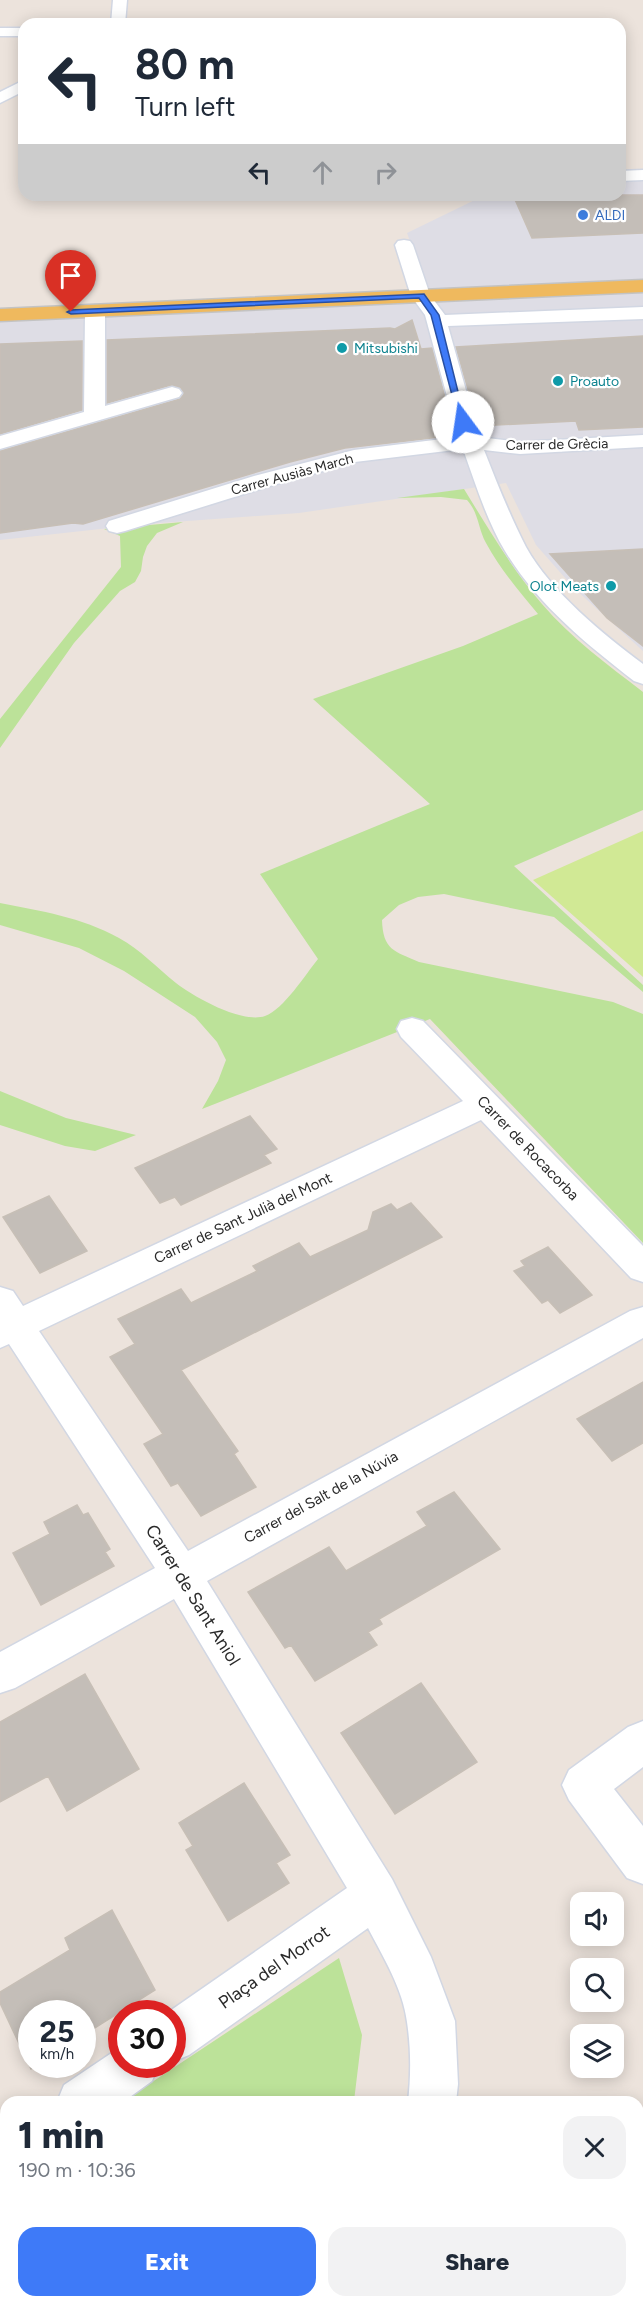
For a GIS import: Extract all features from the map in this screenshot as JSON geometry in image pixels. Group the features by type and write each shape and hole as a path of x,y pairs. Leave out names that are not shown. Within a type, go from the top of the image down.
{"main road":[{"path":"0,315 643,286"}],"street":[{"path":"118,18 120,0"},
{"path":"0,32 18,32"},
{"path":"2,97 18,88"},
{"path":"626,176 643,175"},
{"path":"404,245 421,296 433,311 437,321 463,422 487,486 516,550 542,585 589,635 643,676"},
{"path":"94,416 95,311"},
{"path":"437,321 643,313"},
{"path":"0,443 172,393"},
{"name":"Carrer de Grècia","path":"471,442 520,448 643,441"},
{"name":"Carrer Ausiàs March","path":"117,526 261,481 354,456 471,442"},
{"name":"Carrer de Rocacorba","path":"412,1029 643,1268"},
{"name":"Carrer de Sant Julià del Mont","path":"5,1320 486,1104"},
{"name":"Carrer de Sant Aniol","path":"5,1320 181,1574 376,1895"},
{"name":"Carrer del Salt de la Núvia","path":"0,1674 643,1321"},
{"path":"643,1741 584,1785 643,1862"},
{"path":"376,1895 415,1973 431,2021 433,2096"},
{"name":"Plaça del Morrot","path":"186,2028 376,1895"},
{"path":"90,2096 115,2078"}],"shaded area":[{"path":"643,177 643,651 574,588 536,545 506,483 299,513 146,524 0,540 0,315 429,295 407,233 473,201 626,201 626,178"}],"green space":[{"path":"464,489 510,563 542,604 577,640 643,692 643,810 514,866 643,985 643,992 554,917 444,894 418,897 399,905 382,920 383,930 392,948 419,962 613,1002 643,1014 643,1243 430,1019 202,1109 218,1081 226,1060 217,1042 195,1017 124,971 79,948 0,925 0,903 75,920 105,931 127,943 184,989 219,1008 231,1013 255,1017 265,1016 279,1006 294,991 318,959 260,874 430,804 313,699 463,646 538,614 491,553 483,538 474,510 467,500 441,497 397,498"},
{"path":"183,522 157,533 147,546 141,571 135,582 120,591 74,643 0,748 0,719 121,567 120,536 104,529"},
{"path":"643,831 643,977 533,880"},
{"path":"0,1091 66,1118 136,1135 95,1151 65,1146 0,1125"},
{"path":"339,1958 362,2035 355,2096 131,2096 158,2078 186,2078 186,2060"}],"building":[{"name":"ALDI","path":"626,195 643,195 643,233 532,238 516,201 626,201"},
{"path":"412,320 421,349 432,348 453,427 445,427 448,436 345,448 290,462 83,524 73,523 0,533 0,451 180,399 184,394 181,388 171,385 107,403 107,340 395,329"},
{"name":"Proauto","path":"643,336 643,427 579,430 576,421 478,426 456,347"},
{"path":"82,341 82,410 0,434 0,344"},
{"name":"Olot Meats","path":"643,549 643,646 607,618 550,554"},
{"path":"250,1116 277,1149 264,1155 271,1163 181,1205 175,1197 160,1203 135,1168"},
{"path":"49,1196 87,1251 40,1273 3,1217"},
{"path":"411,1203 442,1237 181,1370 238,1451 234,1454 256,1487 201,1516 178,1483 171,1486 144,1444 163,1434 110,1357 135,1344 118,1319 181,1289 191,1303 257,1271 253,1266 299,1243 310,1257 368,1230 373,1212 391,1204 397,1210"},
{"path":"548,1247 592,1295 560,1313 548,1300 542,1303 514,1271 525,1266 521,1261"},
{"path":"643,1382 643,1443 612,1461 577,1419"},
{"path":"454,1492 500,1549 379,1619 382,1624 368,1632 377,1645 315,1681 291,1645 285,1648 248,1592 329,1547 346,1571 427,1526 417,1512"},
{"path":"77,1505 83,1515 88,1513 110,1549 105,1552 114,1566 41,1605 13,1553 50,1534 44,1522"},
{"path":"85,1674 139,1769 67,1811 48,1776 0,1802 0,1722"},
{"path":"421,1683 477,1762 395,1814 341,1733"},
{"path":"244,1783 290,1855 276,1863 289,1883 228,1921 186,1850 193,1846 179,1823"},
{"path":"112,1910 155,1990 139,2000 108,2000 108,2020 96,2027 96,2000 18,2000 18,2041 0,2003 0,1992 70,1950 65,1938"}],"place":[{"name":"ALDI","path":"583,215"},
{"name":"Mitsubishi","path":"342,348"},
{"name":"Proauto","path":"558,381"},
{"name":"Olot Meats","path":"611,586"}],"route":[{"path":"71,312 421,296 435,315 463,422"}]}
